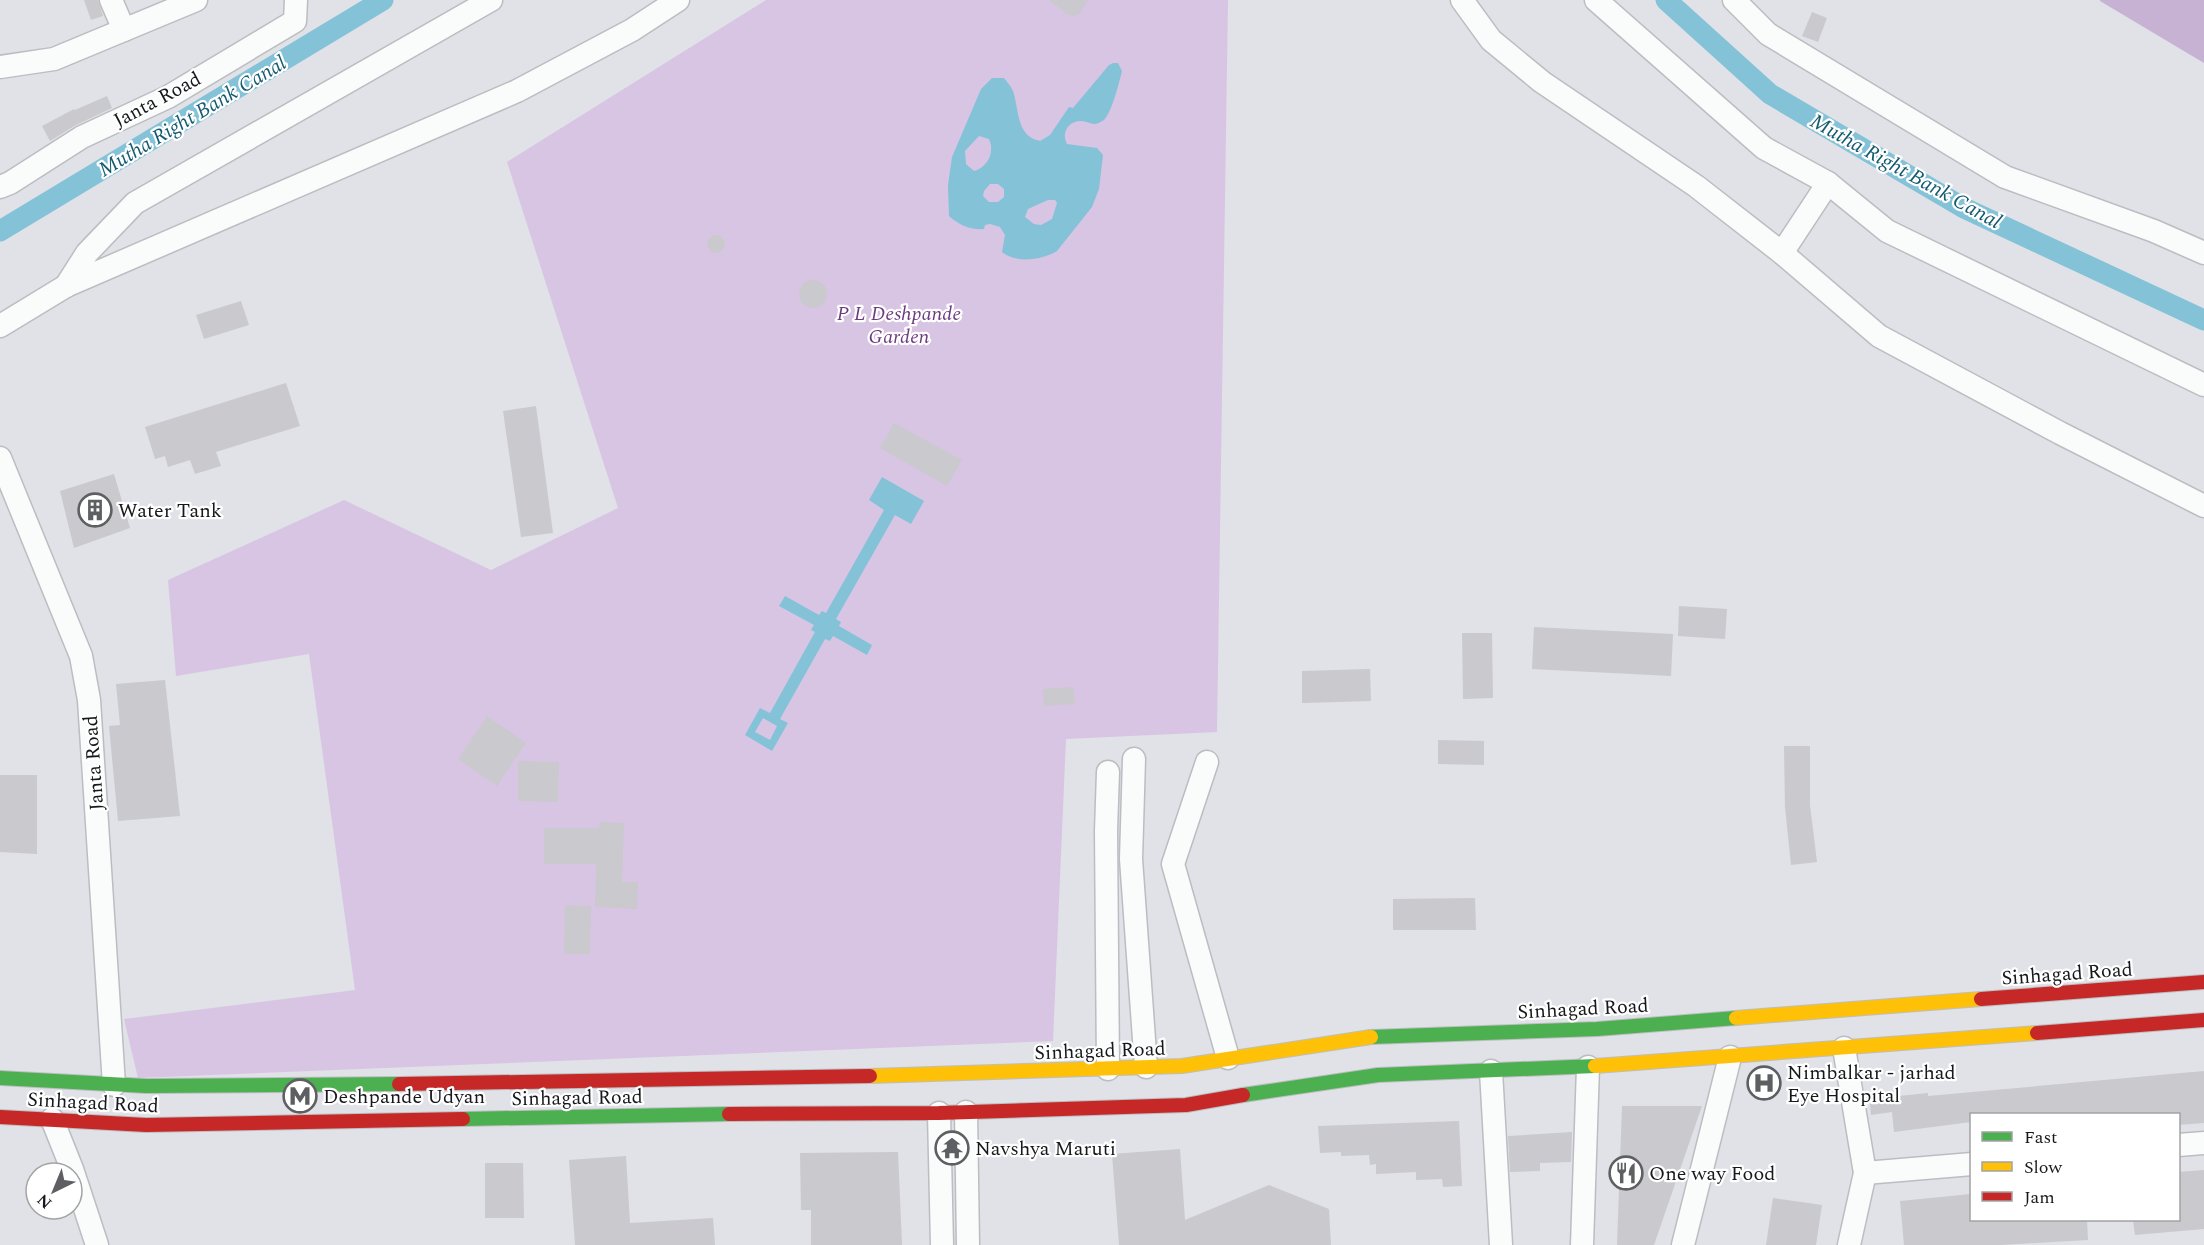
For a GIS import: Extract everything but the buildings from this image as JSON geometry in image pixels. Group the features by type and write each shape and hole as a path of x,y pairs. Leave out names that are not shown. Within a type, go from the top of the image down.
{"main road":[{"name":"Sinhagad Road","path":"0,1078 114,1085 247,1086 965,1078 1182,1066 1374,1037 1597,1029 2204,982"},
{"name":"Sinhagad Road","path":"0,1117 146,1125 966,1107 1186,1105 1378,1075 1588,1067 2204,1020"}],"street":[{"path":"111,0 124,30"},
{"path":"0,67 54,60 196,0"},
{"name":"Janta Road","path":"0,187 82,137 168,97 295,21 296,0"},
{"path":"66,286 87,253 135,203 491,0"},
{"path":"0,326 66,286 517,91 633,30 678,0"},
{"path":"1462,0 1491,40 1542,82 1696,186 1782,253 1879,336 2060,433 2204,506"},
{"path":"1596,0 1764,148 1828,183 1887,231 2204,385"},
{"path":"1738,2 1768,34 2005,177 2154,231 2201,245"},
{"path":"1782,253 1828,183"},
{"name":"Janta Road","path":"0,458 81,656 89,700 114,1085"},
{"path":"1134,759 1131,860 1146,1067"},
{"path":"1206,762 1173,864 1228,1058"},
{"path":"1108,772 1106,831 1108,1069"},
{"path":"1844,1048 1865,1173 1849,1245"},
{"path":"1683,1245 1730,1057"},
{"path":"1582,1245 1588,1067"},
{"path":"1491,1071 1501,1245"},
{"path":"966,1107 968,1245"},
{"path":"939,1108 942,1245"},
{"path":"52,1119 72,1169 97,1245"},
{"path":"2180,1145 2204,1143"},
{"path":"1865,1173 1970,1164"}],"green space":[{"name":"P L Deshpande Garden","path":"766,0 1228,0 1217,732 1066,739 1053,1041 138,1078 124,1019 355,990 309,654 176,676 168,580 344,500 491,570 618,508 507,162"}],"shaded area":[{"path":"2204,0 2204,63 2100,1"}],"water":[{"path":"1118,63 1122,71 1107,116 1096,124 1083,121 1072,123 1065,132 1067,144 1097,148 1103,155 1099,189 1092,207 1057,251 1044,257 1030,259 1008,256 1002,252 1005,235 1000,227 990,224 985,225 984,229 969,228 949,216 948,185 952,157 981,89 992,78 1004,78 1009,84 1013,91 1022,128 1026,134 1040,141 1050,135 1069,107 1073,108 1109,65","holes":["979,136 989,139 991,154 986,163 974,171 966,164 965,151","990,184 998,184 1004,189 1004,197 998,202 989,202 983,196","1048,200 1055,200 1057,203 1052,219 1041,225 1034,224 1025,217 1028,209"]},
{"path":"882,477 924,501 911,524 895,515 836,619 841,622 839,626 872,645 867,655 833,636 830,641 825,639 780,719 788,723 772,751 745,735 760,708 770,713 815,632 811,630 814,625 779,606 785,596 819,615 822,611 826,613 884,510 869,500","holes":["763,718 777,726 770,740 755,732"]}],"waterway":[{"name":"Mutha Right Bank Canal","path":"0,231 383,0"},
{"name":"Mutha Right Bank Canal","path":"1666,0 1770,94 1964,208 2204,320"}],"traffic: fast":[{"path":"1371,1037 1597,1029 1736,1018"},
{"path":"1243,1095 1378,1075 1595,1066"},
{"path":"0,1078 146,1086 399,1084"},
{"path":"463,1119 729,1114"}],"traffic: slow":[{"path":"1736,1018 1981,999"},
{"path":"1595,1066 2037,1033"},
{"path":"870,1076 1182,1066 1371,1037"}],"traffic: jam":[{"path":"1981,999 2204,982"},
{"path":"2037,1033 2204,1020"},
{"path":"399,1084 870,1076"},
{"path":"729,1114 939,1113 1186,1105 1243,1095"},
{"path":"0,1117 146,1125 463,1119"}],"place":[{"name":"Water Tank","path":"95,510"},
{"name":"Nimbalkar - jarhad Eye Hospital","path":"1764,1083"},
{"name":"Deshpande Udyan","path":"300,1096"},
{"name":"Navshya Maruti","path":"952,1148"},
{"name":"One way Food","path":"1626,1173"}]}
